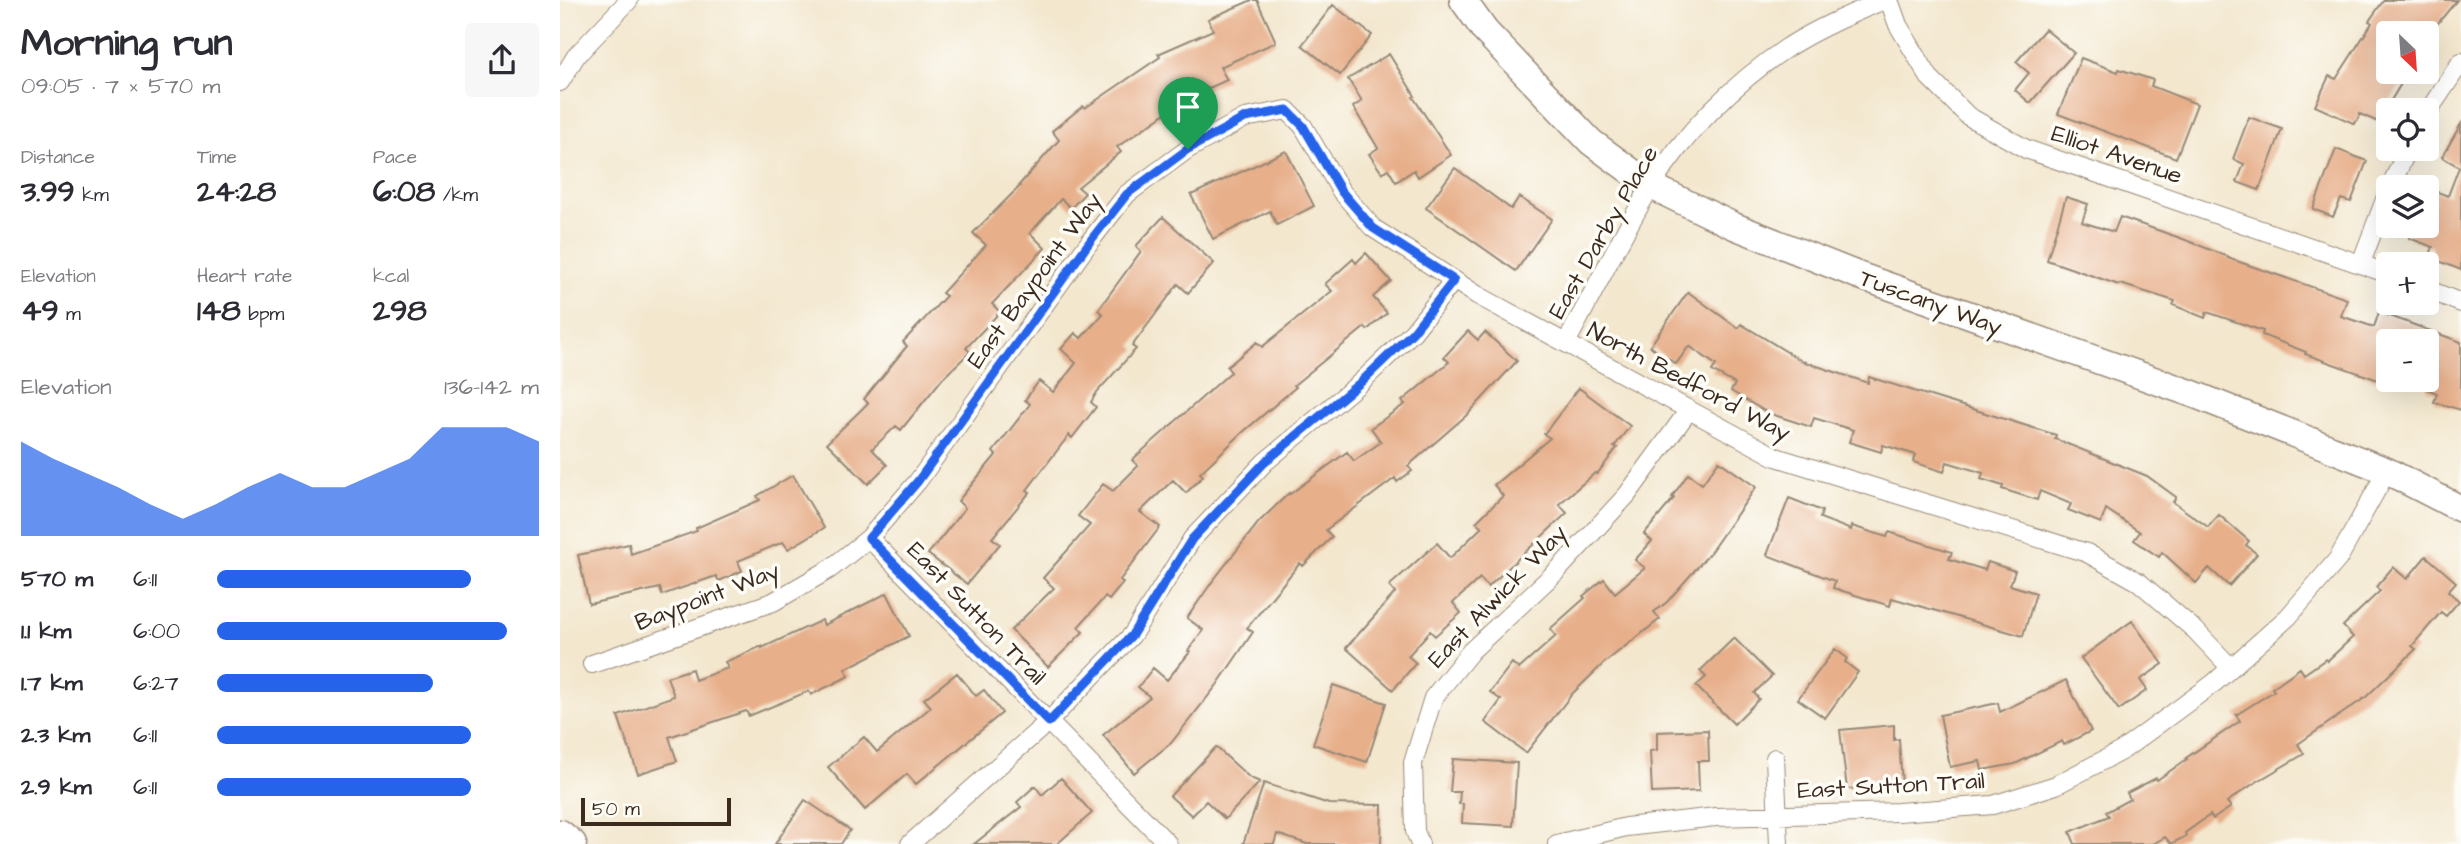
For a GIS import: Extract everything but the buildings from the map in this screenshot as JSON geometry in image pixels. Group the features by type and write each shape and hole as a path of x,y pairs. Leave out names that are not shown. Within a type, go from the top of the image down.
{"main road":[{"path":"560,834 572,844"}],"street":[{"path":"560,82 576,57 629,0"},
{"name":"Tuscany Way","path":"1463,0 1485,31 1591,142 1651,186 1734,226 1860,276 2193,394 2387,471 2461,509"},
{"name":"East Darby Place","path":"1566,343 1651,186 1697,126 1742,82 1788,47 1842,18 1886,0"},
{"name":"Elliot Avenue","path":"1886,0 1928,76 1968,116 2026,149 2376,269"},
{"path":"2437,98 2461,62"},
{"name":"North Bedford Way","path":"1287,110 1303,126 1341,191 1373,228 1454,280 1776,457 2087,553 2139,582 2196,631 2231,668"},
{"name":"East Baypoint Way","path":"869,538 918,481 1127,194 1188,149 1245,118 1287,110"},
{"path":"2361,263 2376,223"},
{"path":"911,844 1049,722 1132,635 1192,539 1265,462 1361,382 1413,332 1454,280"},
{"path":"2439,294 2461,303"},
{"name":"East Alwick Way","path":"1420,844 1415,831 1413,763 1433,698 1471,651 1558,570 1627,495 1689,410"},
{"name":"East Sutton Trail","path":"1557,844 1626,827 1716,817 1898,812 1993,805 2056,785 2123,750 2231,668 2288,617 2337,559 2387,471"},
{"name":"Baypoint Way","path":"592,664 773,602 830,569 869,538"},
{"name":"East Sutton Trail","path":"869,538 1168,844"},
{"path":"1775,758 1779,844"}],"route":[{"path":"1287,110 1303,126 1341,191 1373,228 1454,280 1413,332 1361,382 1265,462 1192,539 1132,635 1049,722 869,538 918,481 1127,194 1188,149 1245,118 1287,110"}]}
